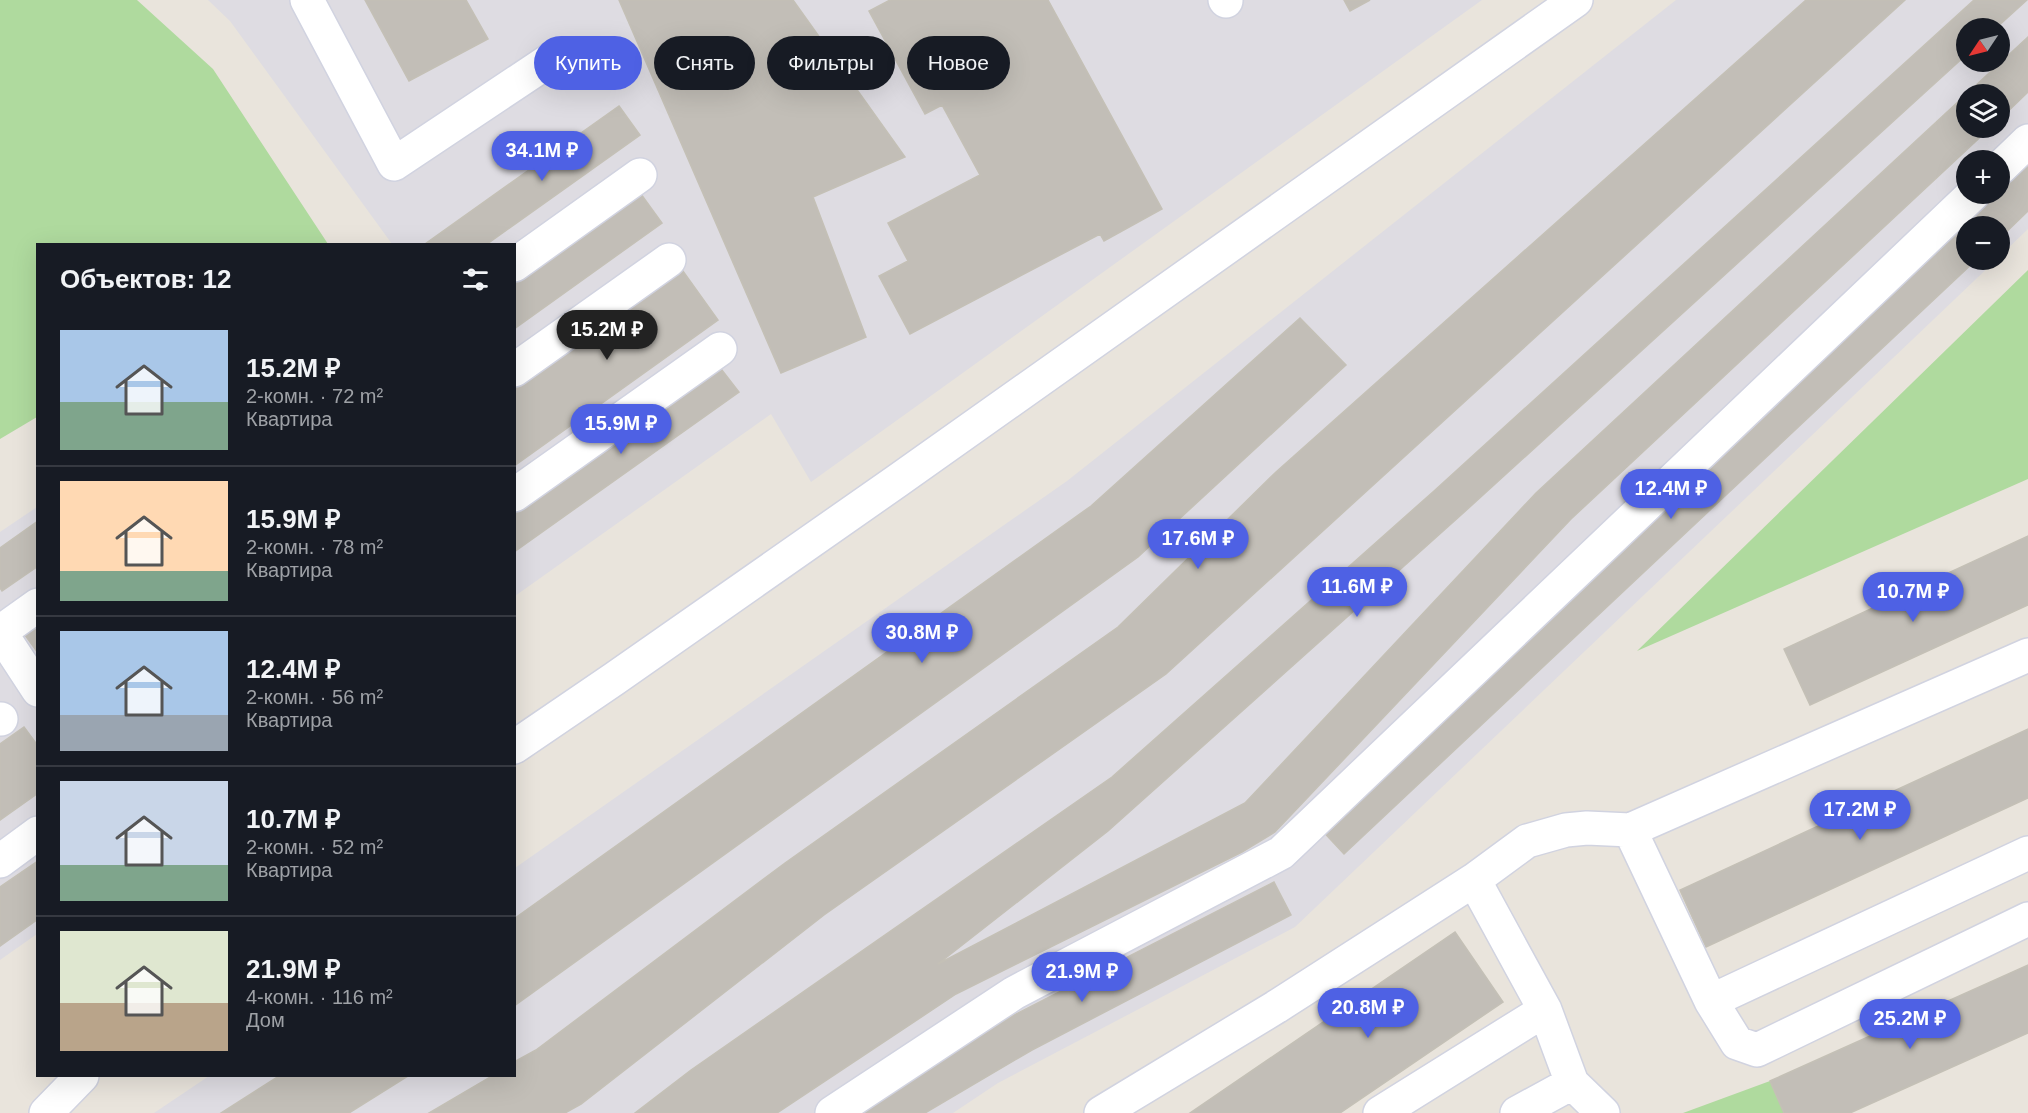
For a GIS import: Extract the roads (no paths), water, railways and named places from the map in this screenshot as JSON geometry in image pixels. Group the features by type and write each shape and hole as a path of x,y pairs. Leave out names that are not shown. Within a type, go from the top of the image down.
{"lane":[{"path":"307,0 394,164 534,71"},
{"path":"516,746 877,495 1576,0"},
{"path":"2010,158 2028,141"},
{"path":"516,264 640,175"},
{"path":"832,1113 1014,993 1281,853 1962,204"},
{"path":"516,369 669,260"},
{"path":"516,494 720,350"},
{"path":"36,606 0,632 36,687"},
{"path":"1101,1113 1276,1007 1474,880 1527,842 1547,835 1587,828 1630,830 2028,655"},
{"path":"1630,830 1712,1001 1737,1043 1757,1050 2028,919"},
{"path":"0,861 36,834"},
{"path":"1712,1001 2028,854"},
{"path":"1474,880 1545,1010 1572,1083 1603,1113"},
{"path":"1380,1113 1545,1010"},
{"path":"46,1113 81,1077"},
{"path":"1517,1113 1572,1083"}]}
